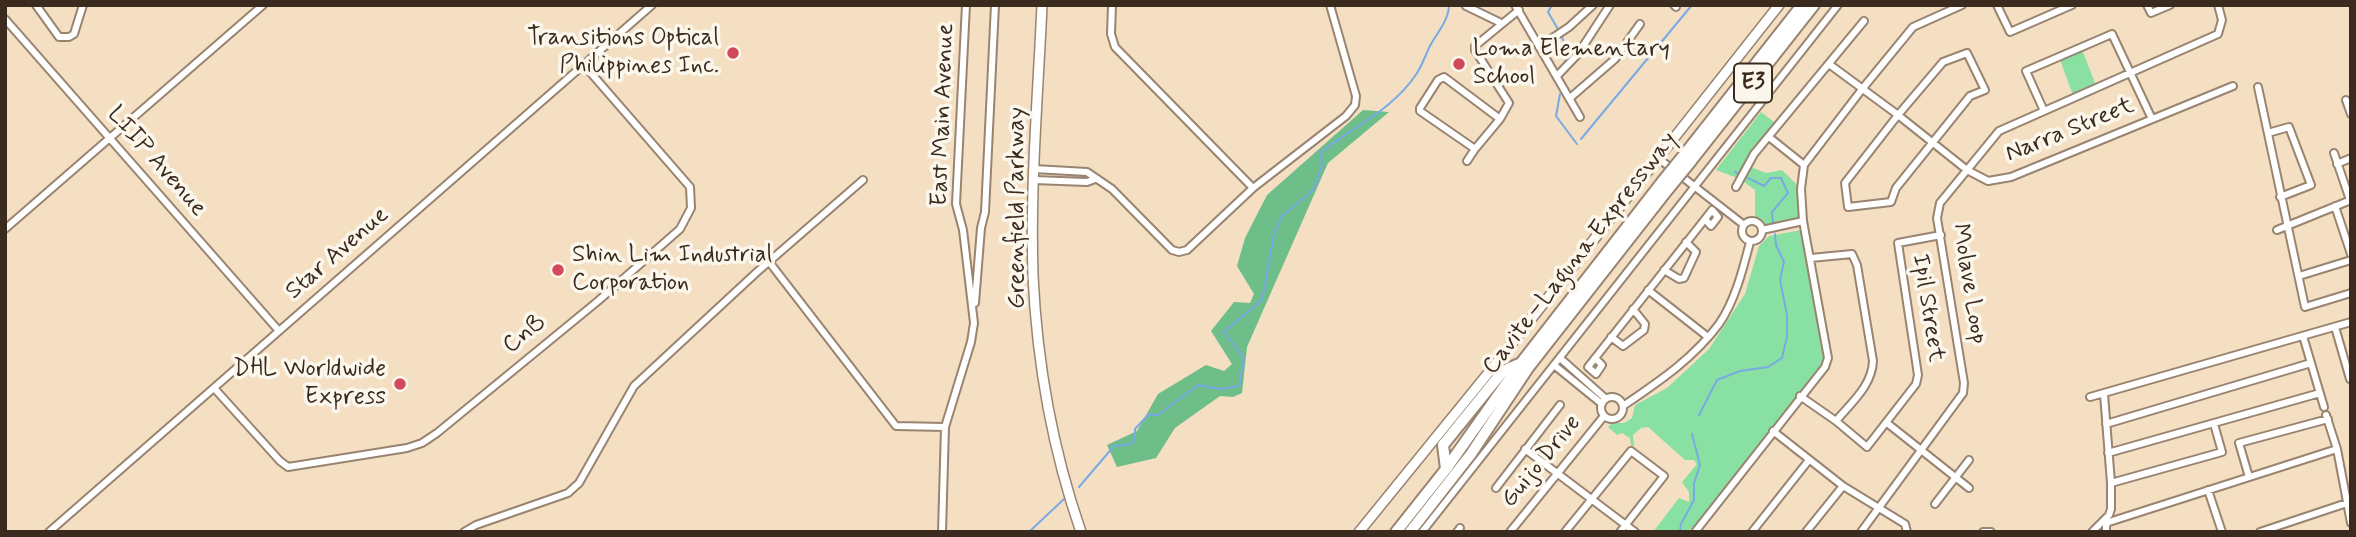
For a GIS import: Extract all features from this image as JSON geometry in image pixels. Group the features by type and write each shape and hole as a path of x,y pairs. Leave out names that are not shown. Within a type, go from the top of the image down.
{"highway":[{"name":"Cavite–Laguna Expressway","path":"1688,158 1802,5"},
{"name":"Cavite–Laguna Expressway","path":"1396,532 1446,469 1521,363 1814,5"},
{"name":"Cavite–Laguna Expressway","path":"1410,532 1471,454 1528,368 1666,185"}],"main road":[{"name":"Greenfield Parkway","path":"1042,5 1034,169 1033,265 1037,325 1058,454 1081,532"},
{"path":"1359,532 1498,361 1779,5"}],"street":[{"path":"36,5 59,37 74,34 80,7"},
{"path":"5,229 263,5"},
{"name":"Star Avenue","path":"49,532 652,5"},
{"name":"East Main Avenue","path":"942,532 945,427 971,342 973,309 956,204 966,5"},
{"name":"East Main Avenue","path":"973,309 977,294 981,228 985,212 995,5"},
{"path":"1112,5 1111,34 1115,47 1252,188"},
{"path":"1034,169 1083,171 1110,187 1169,247 1179,252 1187,250 1252,188 1342,120 1355,105 1356,96 1329,5"},
{"path":"1539,47 1569,27 1593,5"},
{"path":"1557,76 1578,54 1609,5"},
{"path":"1422,532 1838,5"},
{"path":"1695,532 1825,367 1828,358 1803,221 1801,189 1804,165 1913,27 1962,5"},
{"path":"1997,5 2010,32 2072,5"},
{"path":"2147,5 2151,13 2170,5"},
{"name":"Molave Loop","path":"1861,532 1963,393 1964,383 1937,218 1940,203 2000,131 2218,34 2222,20 2218,5"},
{"path":"1466,6 1501,23"},
{"path":"1467,160 1500,119 1509,103 1475,50 1477,43 1517,8 1580,117"},
{"name":"LIIP Avenue","path":"5,19 279,331"},
{"path":"1736,187 1754,154 1864,21"},
{"path":"1570,97 1615,59 1640,24"},
{"path":"2044,111 2025,71 2112,34 2151,119"},
{"path":"1967,53 1985,90 1970,96 1896,188 1891,202 1848,207 1845,183 1898,115 1943,62 1967,53"},
{"name":"Narra Street","path":"1829,64 1967,170 1989,181 2011,177 2233,86"},
{"name":"CnB","path":"214,388 288,467 415,445 438,433 598,301 677,232 690,212 692,200 690,187 584,65"},
{"path":"1475,149 1420,111 1421,105 1438,80 1444,77 1500,119"},
{"path":"2258,88 2305,307 2351,293"},
{"path":"2346,100 2351,114"},
{"path":"2268,133 2289,127 2311,185 2280,197"},
{"path":"1769,137 1804,165"},
{"path":"2277,230 2351,200 2334,153"},
{"path":"2337,164 2351,158"},
{"path":"1658,159 1744,225"},
{"path":"1034,180 1087,182 1096,179"},
{"path":"464,532 568,493 579,483 634,386 863,180"},
{"path":"2335,206 2351,254"},
{"path":"1595,358 1704,219"},
{"path":"1744,225 1755,221 1762,230"},
{"path":"1762,230 1803,221"},
{"path":"1744,225 1742,235 1750,242"},
{"path":"1750,242 1759,239 1762,230"},
{"name":"Ipil Street","path":"1800,396 1867,447 1916,384 1919,375 1898,243 1941,235"},
{"path":"1664,270 1679,279 1684,278 1696,252 1686,242"},
{"path":"1623,406 1671,374 1720,322 1738,284 1750,242"},
{"path":"1811,258 1852,254 1857,265 1873,361 1872,373 1867,383 1836,421"},
{"path":"2299,276 2351,260"},
{"path":"770,262 896,426 945,427"},
{"path":"1648,290 1708,337"},
{"path":"1611,337 1623,346 1644,330 1645,324 1633,309"},
{"path":"2090,397 2351,322"},
{"path":"2335,327 2350,379"},
{"path":"2303,336 2337,449 2351,523"},
{"path":"1554,365 1604,401 1616,398 1623,406 1623,411 1617,418 1609,419 1604,416 1604,401 1560,358"},
{"path":"2106,425 2311,363"},
{"path":"2108,453 2320,393"},
{"path":"2092,532 2109,514 2111,483 2104,394"},
{"path":"1496,488 1560,405"},
{"path":"2249,477 2239,443 2326,414"},
{"name":"Guijo Drive","path":"1510,532 1604,416"},
{"path":"1887,423 1969,488"},
{"path":"2111,483 2222,452 2214,424"},
{"path":"1773,431 1843,486 1905,524 1907,532"},
{"path":"1525,449 1635,532"},
{"path":"2106,532 2109,522 2337,449"},
{"path":"1565,532 1631,451 1664,476 1620,532"},
{"path":"1752,532 1809,460"},
{"path":"1935,504 1969,460"},
{"path":"1806,532 1843,486"},
{"path":"2208,490 2222,532"},
{"path":"2260,532 2347,503"},
{"path":"1983,532 1990,532"}],"green space":[{"path":"2081,47 2097,88 2074,98 2059,57"},
{"path":"1363,110 1389,112 1328,163 1247,347 1242,393 1233,397 1220,396 1175,428 1156,458 1117,467 1107,445 1137,431 1158,394 1206,365 1224,371 1232,364 1211,331 1234,302 1250,303 1254,294 1237,266 1245,238 1267,195"},
{"path":"1761,112 1778,125 1748,166 1766,173 1782,170 1801,189 1803,221 1762,228 1755,221 1755,190 1740,179 1716,170"},
{"path":"1801,230 1805,234 1826,358 1823,367 1702,519 1687,532 1653,532 1679,498 1689,502 1689,492 1682,482 1697,464 1694,460 1685,460 1648,427 1641,428 1633,435 1634,446 1631,446 1630,438 1622,433 1617,435 1608,427 1612,423 1624,423 1632,418 1635,405 1667,388 1709,349 1745,294 1759,246 1769,236"}],"waterway":[{"path":"1079,487 1114,446 1131,444 1135,438 1135,429 1148,415 1158,415 1198,385 1220,389 1239,386 1244,358 1224,332 1262,300 1274,234 1282,216 1313,190 1322,166 1321,152 1385,107 1408,86 1443,25 1449,5"},
{"path":"1552,5 1548,12 1559,31"},
{"path":"1581,139 1692,5"},
{"path":"1562,37 1567,50 1565,62"},
{"path":"1560,94 1556,116 1577,144"},
{"path":"1735,172 1739,174"},
{"path":"1748,178 1764,186 1771,178 1781,178 1788,193 1772,212 1773,223"},
{"path":"1699,415 1717,380 1740,371 1768,367 1782,358 1787,337 1787,315 1780,280 1784,262 1776,245 1775,234"},
{"path":"1680,532 1681,524 1694,500 1694,483 1700,465 1692,434"},
{"path":"1029,532 1064,499"}],"place":[{"name":"Transitions Optical Philippines Inc.","path":"733,53"},
{"name":"Loma Elementary School","path":"1459,64"},
{"name":"Shin Lim Industrial Corporation","path":"558,270"},
{"name":"DHL Worldwide Express","path":"400,384"}]}
